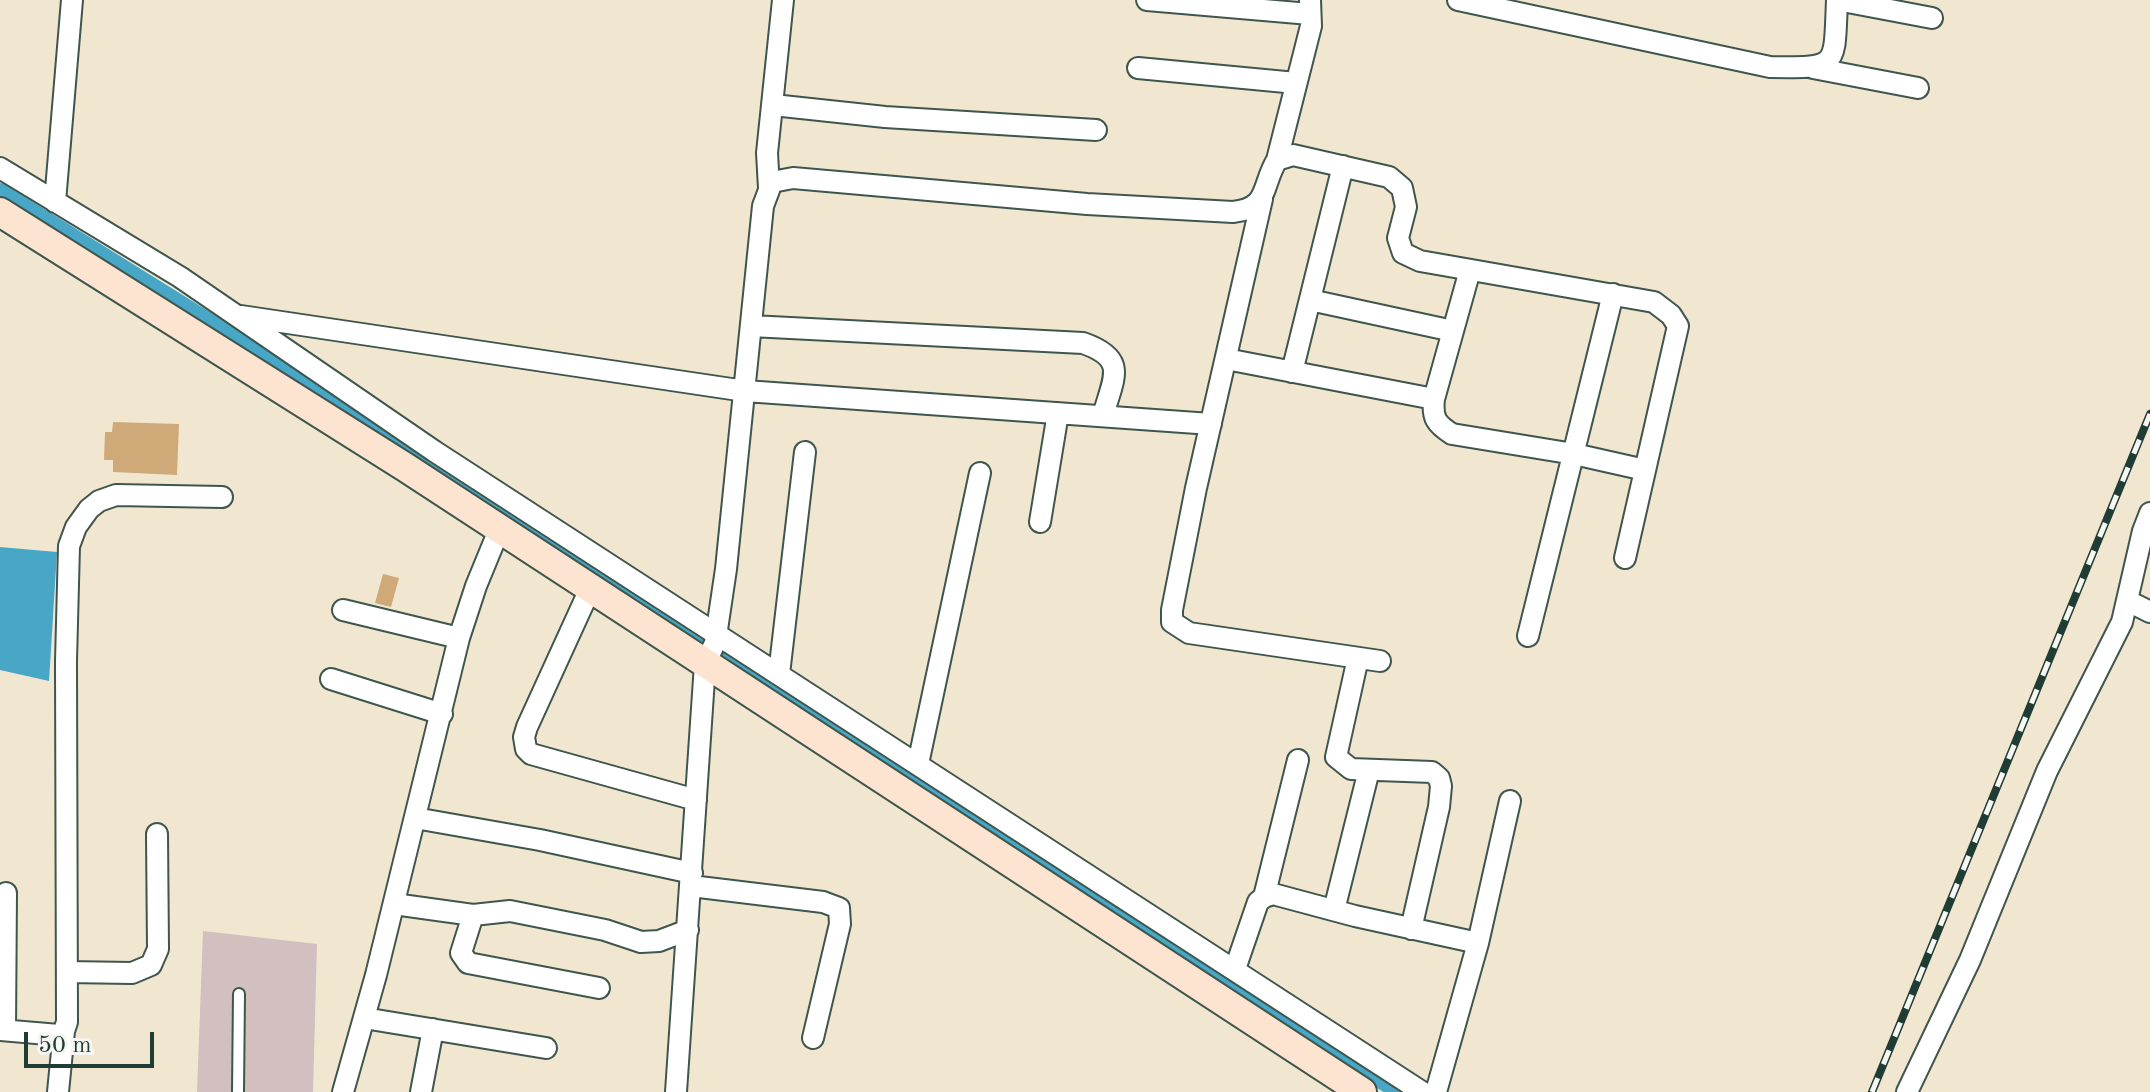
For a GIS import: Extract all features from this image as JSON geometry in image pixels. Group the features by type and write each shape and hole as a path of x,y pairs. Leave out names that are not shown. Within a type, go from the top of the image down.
{"street":[{"path":"55,202 72,0"},
{"path":"769,188 766,162 783,0"},
{"path":"1147,0 1310,7 1311,26 1277,160 1262,199 1211,424 1172,622 1189,633 1380,661"},
{"path":"1458,0 1770,67 1813,68 1918,88"},
{"path":"1813,68 1826,64 1835,50 1837,0 1932,18"},
{"path":"1138,68 1296,83"},
{"path":"773,105 885,117 1096,130"},
{"path":"1277,160 1293,155 1389,177 1402,188 1406,207 1398,238 1403,253 1420,261 1654,302 1671,315 1678,326 1625,558"},
{"path":"1292,372 1343,166"},
{"path":"0,168 180,277 434,451 711,649 1362,1092"},
{"path":"676,1092 696,800 711,649 726,569 763,206 772,182 793,178 1087,204 1233,212 1250,210 1262,199"},
{"path":"0,212 228,354 590,589 711,649 779,674 1422,1092"},
{"path":"1470,270 1434,399 1432,415 1439,426 1452,434 1574,454 1645,470"},
{"path":"1528,636 1613,294"},
{"path":"1310,300 1453,331"},
{"path":"236,316 745,391 1211,424"},
{"path":"751,326 1083,343 1105,350 1113,359 1114,375 1103,416"},
{"path":"1226,359 1434,399"},
{"path":"1040,522 1058,413"},
{"path":"779,674 805,452"},
{"path":"918,764 980,473"},
{"path":"58,1092 67,1022 66,661 69,546 76,527 89,509 99,501 116,495 222,497"},
{"path":"1907,1092 1970,960 2047,771 2122,622 2150,513"},
{"path":"343,1092 394,904 459,638 499,530"},
{"path":"590,589 527,727 526,749 531,754 696,800"},
{"path":"2128,601 2150,612"},
{"path":"343,610 459,638"},
{"path":"1358,658 1336,757 1351,769 1432,772 1441,786 1411,929"},
{"path":"331,679 442,714"},
{"path":"1235,969 1252,916 1264,897 1298,760"},
{"path":"1334,910 1369,770"},
{"path":"1436,1092 1478,943 1510,801"},
{"path":"415,818 540,840 691,880 823,902 839,908 840,924 813,1038"},
{"path":"67,972 132,973 151,965 158,949 157,834"},
{"path":"6,893 2,1030 53,1035 64,1031"},
{"path":"1264,897 1273,894 1478,943"},
{"path":"394,904 473,915 510,911 605,930 641,942 659,941 688,930"},
{"path":"473,915 461,953 468,963 599,988"},
{"path":"364,1018 546,1048"},
{"path":"421,1092 433,1029"}],"lane":[{"path":"238,1092 239,994"}],"shaded area":[{"path":"203,931 317,944 313,1092 197,1092"}],"water":[{"path":"0,547 57,552 49,681 0,670"}],"building":[{"path":"113,422 179,424 177,475 113,472 113,460 104,460 105,432 112,432"},
{"path":"383,574 399,578 391,607 375,603"}],"waterway":[{"path":"0,192 249,347 1400,1092"}],"railway":[{"path":"1872,1092 2150,414"}]}
